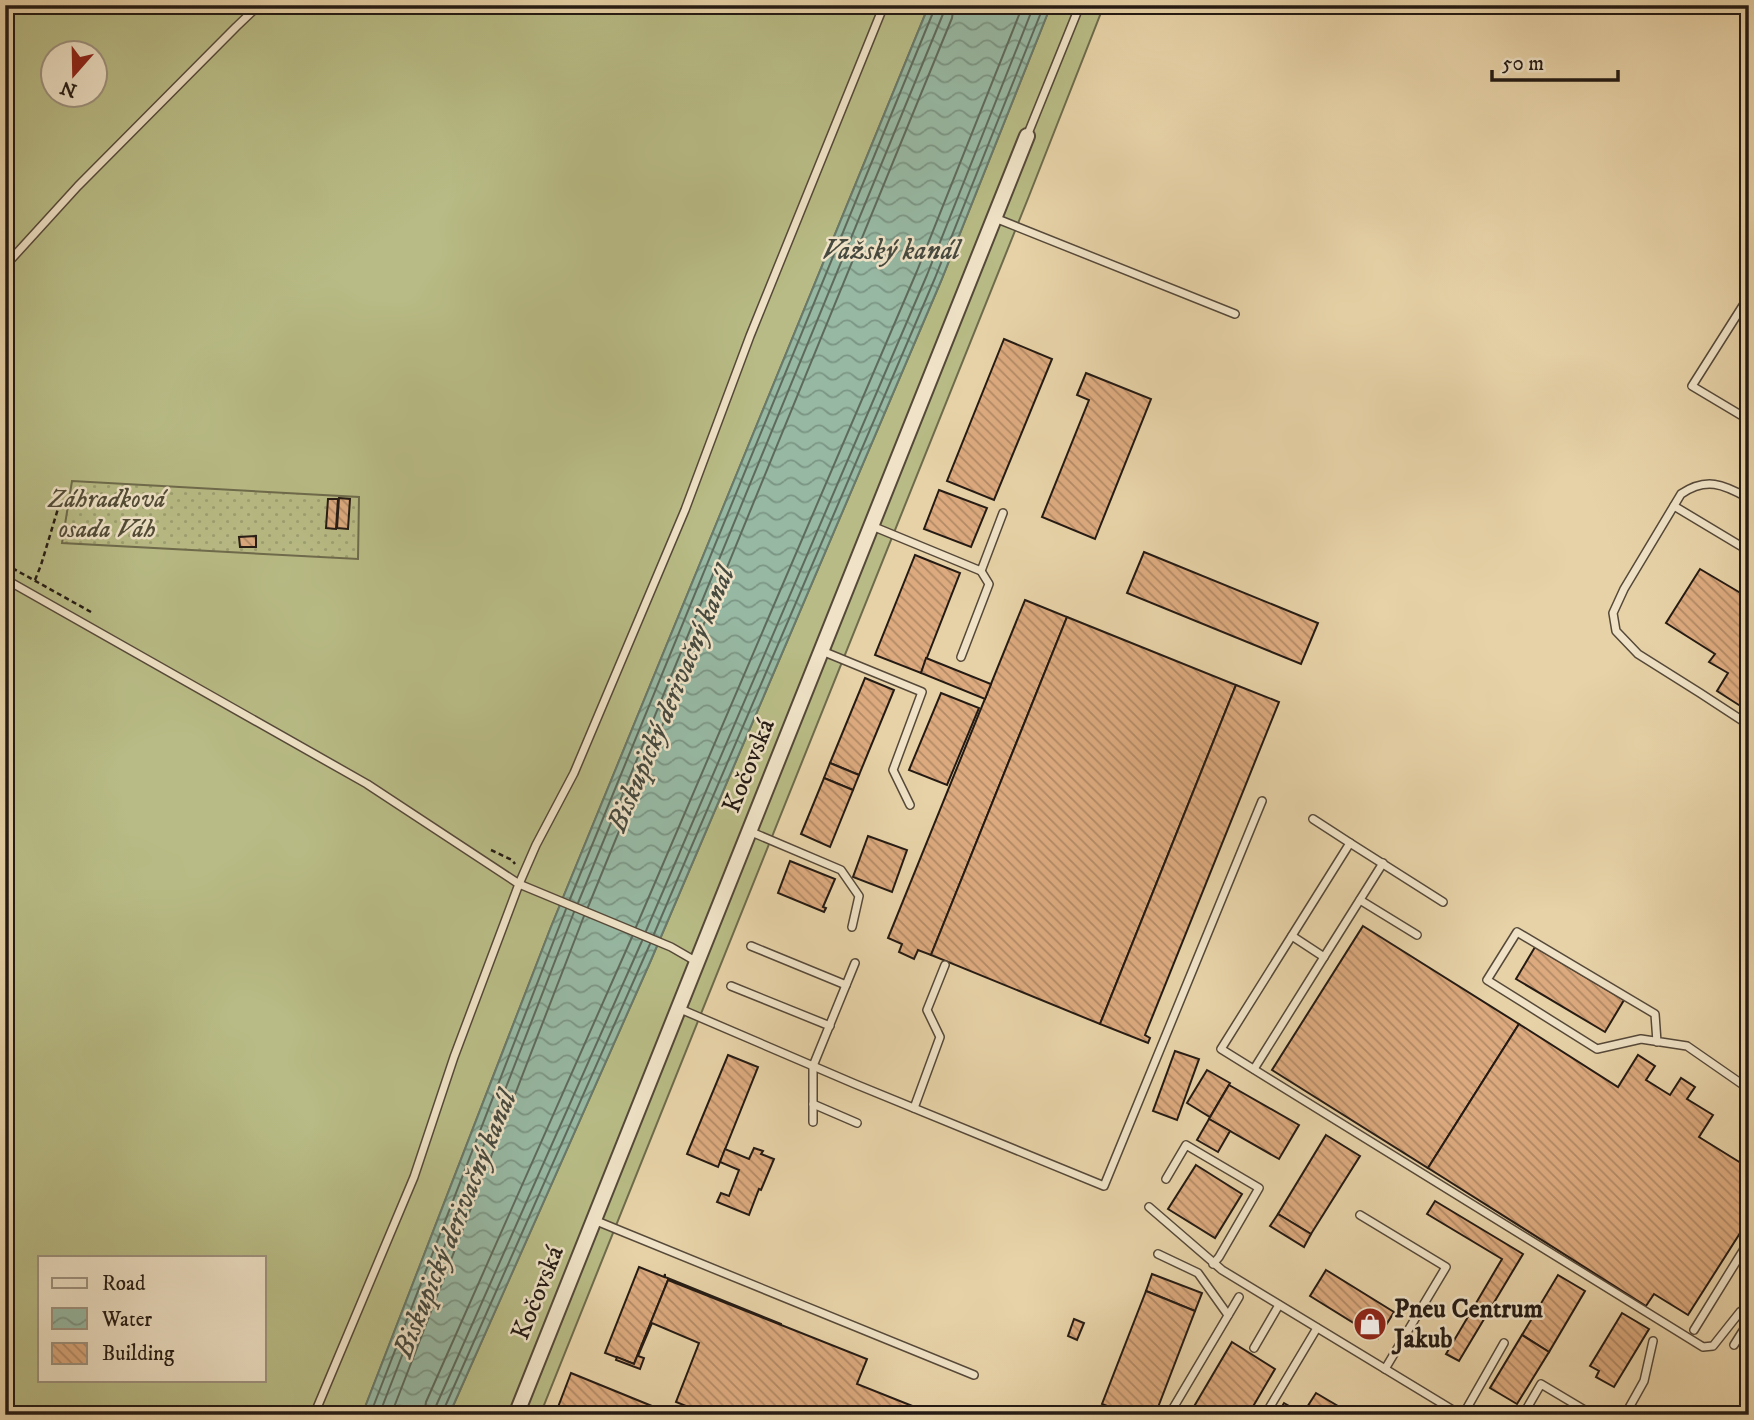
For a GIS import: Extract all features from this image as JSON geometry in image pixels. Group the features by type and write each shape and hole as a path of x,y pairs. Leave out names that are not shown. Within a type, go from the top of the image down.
{"street":[{"name":"Kočovská","path":"516,1415 1027,136"}],"lane":[{"path":"5,266 78,186 259,5"},
{"path":"314,1415 414,1177 454,1057 519,884 574,773 685,510 750,337 884,5"},
{"path":"1027,136 1080,5"},
{"path":"994,218 1235,314"},
{"path":"1749,296 1692,386 1749,420"},
{"path":"1748,498 1721,485 1705,483 1691,487 1681,494 1624,589 1613,613 1616,631 1638,654 1749,725"},
{"path":"1674,506 1749,551"},
{"path":"981,571 1003,513"},
{"path":"871,526 981,571 989,584 961,657"},
{"path":"5,579 367,784 519,884 671,947 698,962"},
{"path":"821,650 922,692 892,770 910,804"},
{"path":"678,1008 1104,1186 1262,801"},
{"path":"1313,819 1443,902"},
{"path":"749,831 841,870 859,896 852,927"},
{"path":"1350,843 1222,1049 1703,1347 1713,1346 1740,1312 1749,1307"},
{"path":"1254,1069 1383,863"},
{"path":"1360,900 1417,935"},
{"path":"1657,1042 1655,1014 1517,932 1487,980 1597,1049 1641,1039 1657,1042 1687,1046 1749,1089"},
{"path":"1292,936 1324,957"},
{"path":"751,946 846,985"},
{"path":"813,1122 813,1066 855,963"},
{"path":"914,1108 940,1037 927,1010 945,965"},
{"path":"731,986 830,1026"},
{"path":"813,1104 857,1123"},
{"path":"1166,1179 1186,1145 1259,1188 1220,1257 1213,1264"},
{"path":"1149,1207 1213,1264 1462,1415 1504,1343"},
{"path":"1360,1215 1446,1267 1385,1369"},
{"path":"594,1220 974,1376"},
{"path":"1694,1330 1749,1241"},
{"path":"1158,1254 1198,1273 1228,1315"},
{"path":"1169,1415 1239,1297"},
{"path":"1254,1348 1279,1305"},
{"path":"1734,1345 1749,1321"},
{"path":"1265,1415 1317,1328"},
{"path":"1625,1415 1644,1381 1653,1341"},
{"path":"1523,1415 1541,1384 1593,1415"}],"path":[{"path":"27,591 41,565 60,502"},
{"path":"5,1408 17,1415"}],"green space":[{"path":"5,5 929,5 551,927 362,1415 5,1415"},
{"path":"1051,5 1104,5 540,1415 449,1415 651,960 941,281"},
{"name":"Záhradková osada Váh","path":"72,481 359,497 358,559 62,543"}],"water":[{"name":"Važský kanál","path":"929,5 1051,5 941,281 651,960 449,1415 362,1415 551,927"}],"building":[{"path":"1004,339 1052,359 994,500 947,481"},
{"path":"1086,373 1151,399 1095,539 1042,517 1089,400 1077,395"},
{"path":"939,490 987,508 971,547 924,529"},
{"path":"339,498 350,499 348,529 337,528"},
{"path":"328,499 338,499 336,529 326,528"},
{"path":"256,536 256,547 240,547 239,537"},
{"path":"1144,552 1318,623 1301,664 1127,593"},
{"path":"915,555 960,573 921,673 875,655"},
{"path":"1700,569 1749,598 1749,697 1742,707 1717,691 1728,673 1709,662 1715,654 1666,623"},
{"path":"1025,600 1067,617 931,955 918,950 914,959 899,952 902,944 888,938"},
{"path":"1067,617 1236,685 1100,1024 931,955"},
{"path":"926,658 991,684 985,699 921,673"},
{"path":"865,678 894,690 859,775 830,763"},
{"path":"1236,685 1279,702 1145,1035 1150,1038 1148,1043 1100,1024"},
{"path":"941,693 979,708 947,785 909,770"},
{"path":"830,763 859,775 853,790 824,778"},
{"path":"824,778 853,790 830,847 801,834"},
{"path":"868,836 907,850 892,892 853,877"},
{"path":"790,861 835,879 823,907 826,908 824,912 778,893"},
{"path":"1363,926 1519,1024 1428,1168 1272,1070"},
{"path":"1535,947 1624,1000 1605,1032 1516,979"},
{"path":"1519,1024 1618,1087 1638,1055 1655,1066 1646,1080 1670,1095 1681,1078 1695,1087 1687,1099 1713,1115 1699,1137 1749,1168 1749,1219 1688,1315 1654,1294 1646,1306 1428,1168"},
{"path":"1175,1051 1199,1059 1177,1120 1153,1111"},
{"path":"728,1055 758,1067 718,1167 687,1154"},
{"path":"1207,1070 1230,1083 1210,1117 1187,1103"},
{"path":"1229,1085 1299,1125 1279,1159 1209,1119"},
{"path":"1209,1119 1230,1131 1218,1152 1197,1140"},
{"path":"1326,1135 1360,1156 1311,1234 1278,1214"},
{"path":"754,1148 774,1159 749,1215 717,1202 721,1193 729,1196 739,1170 720,1162 725,1149 749,1159"},
{"path":"1196,1165 1242,1194 1215,1238 1168,1209"},
{"path":"1435,1201 1523,1254 1459,1361 1446,1354 1502,1259 1427,1214"},
{"path":"1278,1214 1311,1234 1304,1247 1270,1226"},
{"path":"639,1267 664,1277 665,1274 665,1277 781,1326 668,1280 634,1364 605,1353"},
{"path":"1326,1270 1394,1312 1378,1338 1310,1296"},
{"path":"1152,1274 1202,1293 1195,1311 1146,1291"},
{"path":"1558,1275 1585,1291 1549,1352 1522,1335"},
{"path":"668,1280 867,1359 857,1384 935,1415 708,1415 676,1402 699,1343 652,1323 638,1356 644,1358 640,1369 616,1360 617,1357 634,1364"},
{"path":"1146,1291 1195,1311 1155,1415 1130,1415 1102,1404"},
{"path":"1622,1313 1649,1329 1614,1387 1596,1377 1599,1371 1590,1366"},
{"path":"1074,1319 1084,1323 1077,1340 1068,1336"},
{"path":"1522,1335 1549,1352 1517,1404 1490,1388"},
{"path":"1232,1342 1275,1369 1248,1415 1189,1415"},
{"path":"571,1373 674,1415 555,1415"},
{"path":"1316,1393 1348,1412 1347,1415 1302,1415"},
{"path":"1284,1403 1303,1414 1277,1415"}],"place":[{"name":"Pneu Centrum Jakub","path":"1370,1324"}],"water label":[{"name":"Biskupický derivačný kanál","path":"671,699"},
{"name":"Biskupický derivačný kanál","path":"455,1224"}]}
